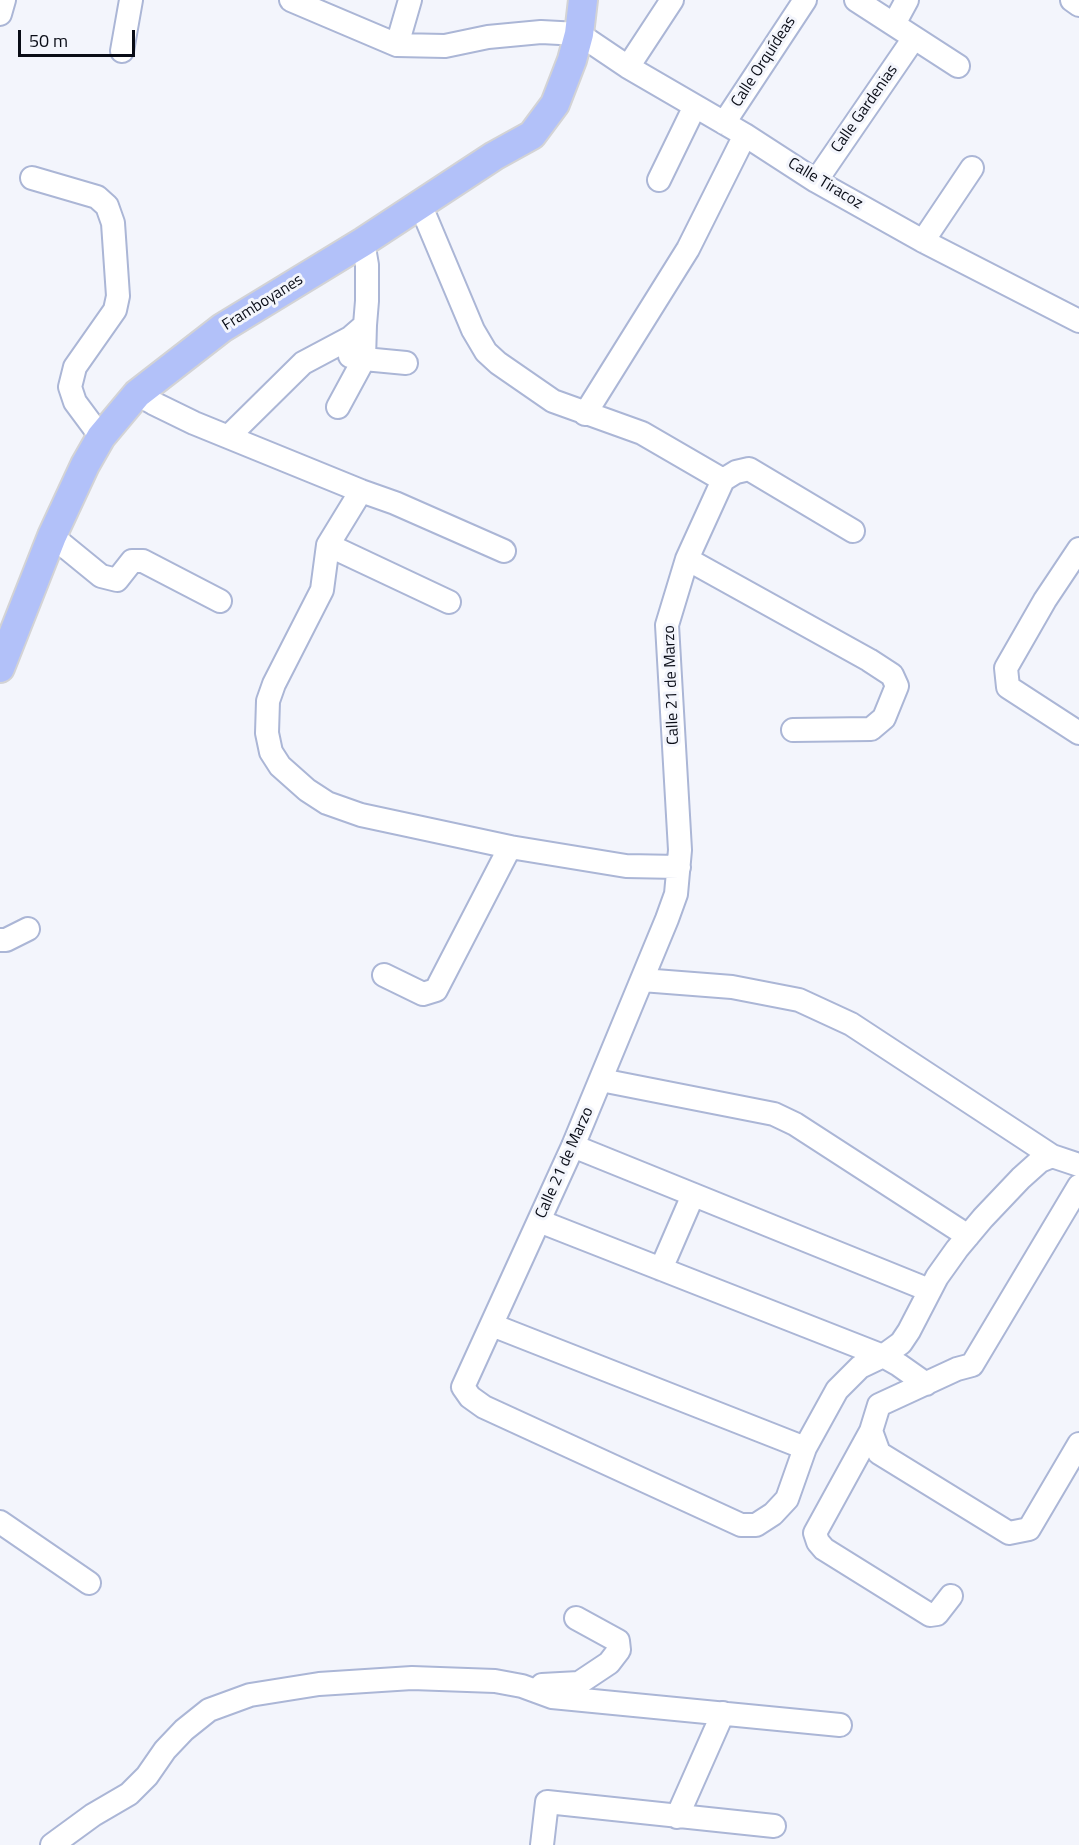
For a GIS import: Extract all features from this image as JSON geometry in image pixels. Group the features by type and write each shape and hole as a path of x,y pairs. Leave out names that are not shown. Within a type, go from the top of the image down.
{"main road":[{"name":"Framboyanes","path":"0,668 52,536 100,437 138,394 222,328 363,242 494,156 532,135 555,104 572,60 579,34 583,0"}],"street":[{"path":"0,14 3,0"},
{"path":"122,51 131,0"},
{"path":"397,45 410,0"},
{"path":"628,67 672,0"},
{"name":"Calle Orquídeas","path":"724,123 805,0"},
{"path":"856,0 958,66"},
{"path":"894,24 907,0"},
{"path":"1072,0 1079,5"},
{"path":"299,2 397,45 445,46 488,37 541,32 579,34"},
{"name":"Calle Tiracoz","path":"579,34 628,67 745,135 816,181 923,241 1079,321"},
{"name":"Calle Gardenias","path":"816,181 914,38"},
{"path":"659,180 695,106"},
{"path":"585,414 688,249 745,135"},
{"path":"923,241 972,168"},
{"path":"32,178 96,197 107,206 113,223 118,296 115,310 75,367 69,387 75,402 100,437"},
{"path":"420,204 473,330 486,352 498,363 553,401 642,433 723,480 736,472 749,469 853,531"},
{"path":"338,407 364,359 368,301 367,265 363,242"},
{"path":"229,436 303,363 350,338 365,325"},
{"path":"328,350 364,359 406,363"},
{"path":"138,394 194,423 395,503 504,551"},
{"name":"Calle 21 de Marzo","path":"723,480 687,559 667,625 680,850 676,894 668,919 573,1146 463,1387 470,1397 484,1407 741,1525 756,1525 773,1514 787,1499 805,1448"},
{"path":"361,491 328,545 322,590 274,684 268,701 267,733 271,752 280,766 307,790 327,803 361,815 510,847 626,866 679,867"},
{"path":"52,536 101,576 117,580 132,561 143,561 220,601"},
{"path":"328,545 449,602"},
{"path":"1079,549 1045,600 1006,668 1008,687 1079,733"},
{"path":"687,559 892,675 897,686 884,718 871,729 793,730"},
{"path":"384,975 423,994 436,990 510,847"},
{"path":"0,940 6,940 28,929"},
{"path":"642,980 732,987 800,1000 851,1024 1052,1156 1079,1165"},
{"path":"601,1080 774,1114 795,1124 968,1236"},
{"path":"573,1146 929,1290"},
{"path":"492,1325 805,1448 837,1390 860,1367 883,1356 901,1343 937,1277 968,1236 1021,1178 1040,1161 1052,1156"},
{"path":"951,1596 937,1614 930,1615 824,1549 815,1533 871,1431 879,1405 972,1365 1079,1186"},
{"path":"661,1269 693,1195"},
{"path":"538,1221 883,1356 926,1384"},
{"path":"871,1431 879,1453 1009,1533 1029,1529 1079,1444"},
{"path":"0,1522 89,1583"},
{"path":"52,1845 93,1815 129,1794 147,1776 165,1750 184,1730 209,1710 250,1695 319,1684 412,1678 495,1682 522,1686 579,1683 609,1663 619,1650 618,1641 576,1618"},
{"path":"522,1686 552,1697 615,1705 840,1725"},
{"path":"677,1817 723,1713"},
{"path":"542,1845 548,1802 774,1826"}]}
